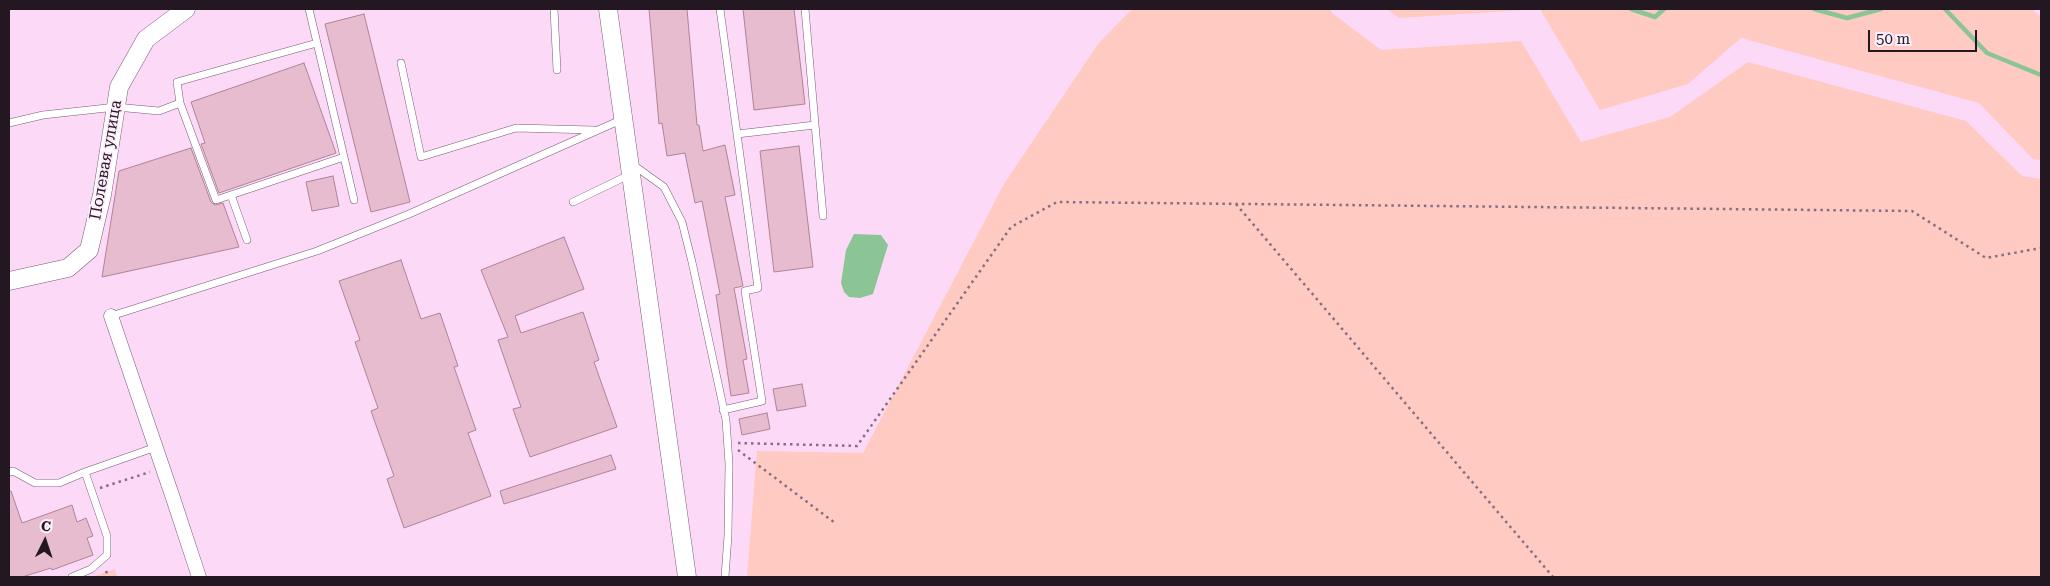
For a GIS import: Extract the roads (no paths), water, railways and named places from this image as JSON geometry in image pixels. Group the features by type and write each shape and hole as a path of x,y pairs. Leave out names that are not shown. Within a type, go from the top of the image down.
{"street":[{"name":"Полевая улица","path":"9,281 68,268 89,250 102,195 119,87 146,39 186,9"},
{"path":"608,9 687,577"},
{"path":"111,316 199,577"}],"lane":[{"path":"309,9 354,200"},
{"path":"554,9 557,70"},
{"path":"720,9 758,288 745,291 762,401 723,410"},
{"path":"805,9 823,216"},
{"path":"317,43 177,82 180,103 216,200 344,157"},
{"path":"401,63 421,157 516,128 597,130"},
{"path":"9,122 43,115 116,107 159,111 180,103"},
{"path":"111,316 317,251 409,214 624,119"},
{"path":"737,134 815,125"},
{"path":"573,202 631,168 664,187 682,222 723,410 727,443 729,464 728,535 725,577"},
{"path":"231,195 247,240"},
{"path":"9,472 13,471 35,483 59,483 156,447"},
{"path":"72,577 91,569 107,555 107,536 85,472"}],"waterway":[{"path":"1631,9 1655,17 1664,9"},
{"path":"1814,9 1847,18 1881,9"},
{"path":"1945,9 1987,53 2041,75"}]}
